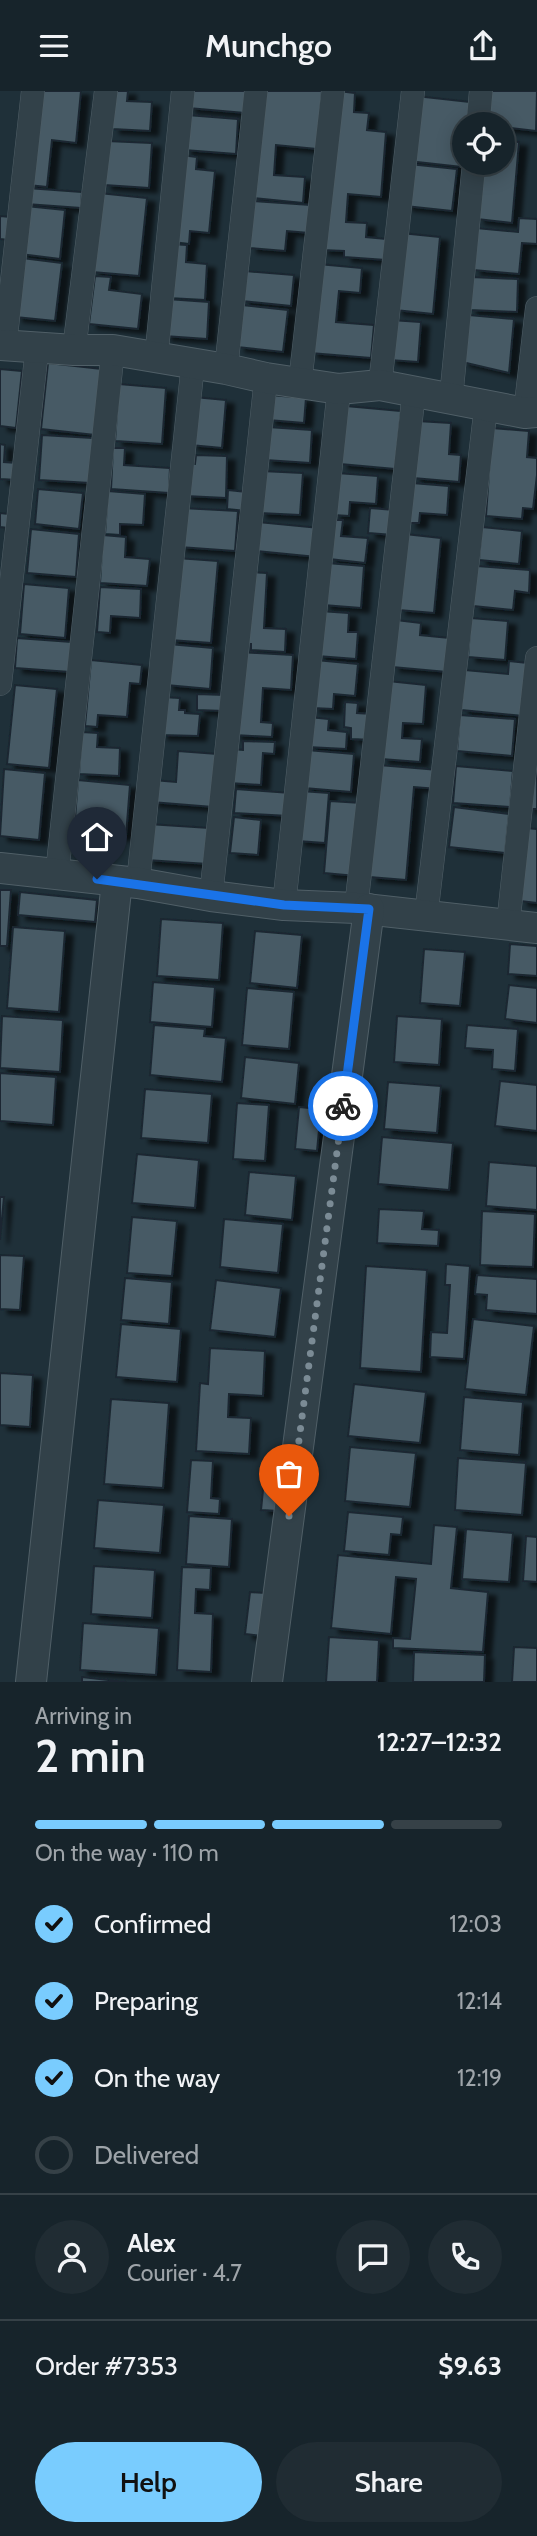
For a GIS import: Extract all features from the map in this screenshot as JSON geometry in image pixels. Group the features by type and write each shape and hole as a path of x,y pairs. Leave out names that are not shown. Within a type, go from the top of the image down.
{"street":[{"path":"33,91 3,345 37,349 113,350 226,369 266,379 339,389 380,385 531,413 537,308"},
{"path":"74,350 106,91"},
{"path":"156,359 183,91"},
{"path":"226,369 256,91"},
{"path":"300,383 333,91"},
{"path":"380,385 413,91"},
{"path":"479,112 481,91"},
{"path":"451,398 473,175"},
{"path":"0,684 37,349"},
{"path":"57,874 113,350"},
{"path":"31,1682 193,364"},
{"path":"211,896 266,379"},
{"path":"284,905 339,389"},
{"path":"267,1682 362,909 414,392"},
{"path":"426,916 486,406"},
{"path":"508,925 537,658"},
{"path":"0,868 128,882 284,905 362,909 537,928"}],"building":[{"path":"38,91 81,91 76,143 52,140 47,187 28,185"},
{"path":"113,91 128,91 127,101 152,102 150,131 112,129"},
{"path":"190,91 247,91 245,113 188,108"},
{"path":"262,91 322,91 317,149 276,145 274,175 305,177 303,203 253,198"},
{"path":"338,91 355,93 354,112 369,113 367,130 386,132 381,197 348,194 346,222 367,223 366,237 387,239 386,260 344,257 344,251 321,250"},
{"path":"489,91 537,91 536,131 515,129 515,112 487,112"},
{"path":"416,96 470,102 469,112 452,112 452,166 408,161"},
{"path":"187,115 238,119 236,154 184,150"},
{"path":"107,141 152,143 149,188 104,185"},
{"path":"515,142 519,142 512,223 477,219 481,175 515,175"},
{"path":"181,155 197,157 196,169 215,171 209,233 190,231 189,244 173,242"},
{"path":"409,164 452,168 452,175 456,175 452,211 405,206"},
{"path":"27,188 82,192 81,208 26,204"},
{"path":"99,193 147,198 139,276 92,272"},
{"path":"253,201 311,205 309,233 287,231 285,251 249,248"},
{"path":"26,206 65,210 60,259 20,254"},
{"path":"0,216 11,217 9,240 0,239"},
{"path":"519,218 537,219 537,244 522,243 519,274 473,270 476,228 518,232"},
{"path":"401,233 440,237 433,314 395,310"},
{"path":"171,244 187,245 186,262 207,264 205,300 168,298"},
{"path":"22,258 62,263 55,321 15,317"},
{"path":"318,264 362,268 360,293 339,291 336,322 374,325 371,358 310,353"},
{"path":"245,271 294,275 291,306 242,301"},
{"path":"95,276 111,277 109,290 142,294 138,329 89,324"},
{"path":"471,277 518,279 517,312 469,310"},
{"path":"167,299 209,302 207,339 164,336"},
{"path":"242,305 288,310 283,352 237,347"},
{"path":"469,315 514,319 509,373 462,362"},
{"path":"391,320 421,322 418,362 389,360"},
{"path":"48,363 102,369 95,435 41,429"},
{"path":"0,369 22,371 16,428 0,426"},
{"path":"119,384 166,388 162,444 115,441"},
{"path":"270,395 306,398 304,423 268,420"},
{"path":"194,397 226,400 222,448 190,445"},
{"path":"346,406 401,411 395,469 340,464"},
{"path":"417,421 451,423 449,454 461,455 459,482 413,478"},
{"path":"268,427 312,430 310,463 265,460"},
{"path":"492,428 529,431 527,457 537,458 537,475 533,509 523,508 522,519 486,516"},
{"path":"42,435 93,438 90,483 39,480"},
{"path":"0,444 5,445 4,462 18,463 17,480 0,479"},
{"path":"113,448 125,448 124,465 170,468 169,493 111,489"},
{"path":"196,455 227,456 226,498 185,496 186,463 195,464"},
{"path":"262,471 303,473 300,515 259,513"},
{"path":"337,473 378,476 376,504 350,502 349,516 333,515"},
{"path":"412,483 449,486 447,515 420,513 419,523 409,523"},
{"path":"38,489 83,493 79,529 35,524"},
{"path":"228,490 247,492 246,511 227,509"},
{"path":"108,491 145,494 143,525 120,524 120,535 105,534"},
{"path":"182,508 238,511 235,551 179,547"},
{"path":"370,508 395,510 393,535 368,533"},
{"path":"0,513 18,515 16,529 0,527"},
{"path":"332,520 343,520 341,536 368,538 365,563 329,559"},
{"path":"258,522 320,528 317,557 256,551"},
{"path":"482,527 522,531 519,564 479,560"},
{"path":"31,529 79,534 76,577 27,573"},
{"path":"405,534 441,538 434,613 398,610"},
{"path":"103,535 126,537 125,557 150,559 147,586 100,583"},
{"path":"177,558 218,561 211,643 170,640"},
{"path":"327,563 364,566 361,608 323,605"},
{"path":"477,566 530,570 529,593 515,591 513,610 473,606"},
{"path":"249,572 267,573 264,628 286,629 285,652 251,650 251,644 245,644"},
{"path":"24,584 69,588 65,638 20,634"},
{"path":"100,587 141,589 140,618 111,616 110,633 97,632"},
{"path":"320,611 349,613 348,632 358,632 356,659 317,656"},
{"path":"471,618 508,621 505,660 468,657"},
{"path":"396,620 421,623 420,635 450,638 447,672 392,667"},
{"path":"17,638 72,642 70,672 15,668"},
{"path":"169,644 213,648 210,689 166,685"},
{"path":"239,652 293,655 291,690 263,688 261,722 273,723 272,737 234,735"},
{"path":"91,660 142,665 140,684 130,683 127,717 98,715 97,727 85,726"},
{"path":"316,660 358,664 355,696 334,694 333,709 312,708"},
{"path":"509,661 528,663 523,716 461,710 465,670 508,674"},
{"path":"388,681 426,685 423,724 403,723 402,738 422,739 420,762 381,759"},
{"path":"15,685 57,689 49,768 7,764"},
{"path":"197,694 225,695 224,711 197,710"},
{"path":"162,697 180,698 179,710 200,714 198,736 160,735"},
{"path":"345,702 358,703 357,713 373,714 372,740 351,739 351,728 344,727"},
{"path":"460,715 515,719 512,756 457,751"},
{"path":"309,717 329,719 328,730 347,732 346,749 307,747"},
{"path":"537,722 537,809 528,809"},
{"path":"82,732 98,733 97,747 120,748 119,776 79,774"},
{"path":"243,741 275,742 274,754 263,753 261,785 229,783 230,749 243,750"},
{"path":"307,750 354,754 351,792 304,788"},
{"path":"178,751 218,754 213,807 151,802 153,780 176,782"},
{"path":"379,765 439,770 438,789 414,787 406,880 369,877"},
{"path":"456,766 513,771 510,807 453,803"},
{"path":"4,769 45,773 39,840 0,836"},
{"path":"78,780 130,785 126,836 74,831"},
{"path":"236,789 291,793 289,816 234,813"},
{"path":"301,791 329,793 325,843 297,841"},
{"path":"330,801 362,803 356,876 324,873"},
{"path":"454,807 509,814 505,853 449,847"},
{"path":"234,817 261,820 258,855 230,853"},
{"path":"148,824 210,828 208,864 146,860"},
{"path":"526,828 537,829 537,903 520,901"},
{"path":"0,890 11,890 7,946 0,946"},
{"path":"20,892 97,900 95,922 18,915"},
{"path":"161,919 223,923 219,980 157,976"},
{"path":"13,927 65,931 59,1012 7,1008"},
{"path":"255,931 302,935 297,988 250,983"},
{"path":"510,944 537,946 537,976 508,974"},
{"path":"424,949 465,952 460,1006 420,1003"},
{"path":"153,982 215,987 212,1027 150,1022"},
{"path":"509,985 537,988 537,1023 505,1019"},
{"path":"247,988 294,992 289,1049 242,1045"},
{"path":"2,1016 63,1020 60,1072 0,1068"},
{"path":"397,1016 442,1019 439,1065 394,1062"},
{"path":"154,1025 205,1029 204,1036 226,1038 222,1082 150,1075"},
{"path":"467,1025 518,1029 515,1071 492,1069 493,1050 465,1048"},
{"path":"245,1057 299,1063 295,1104 241,1098"},
{"path":"0,1073 56,1077 53,1125 0,1121"},
{"path":"500,1081 537,1085 537,1131 495,1126"},
{"path":"388,1082 441,1086 437,1133 384,1129"},
{"path":"145,1089 212,1094 208,1143 141,1138"},
{"path":"237,1103 269,1105 265,1161 233,1159"},
{"path":"299,1107 321,1109 317,1151 295,1149"},
{"path":"382,1137 453,1143 449,1190 378,1184"},
{"path":"137,1154 199,1160 195,1208 132,1203"},
{"path":"489,1162 537,1166 537,1210 486,1206"},
{"path":"249,1172 296,1176 292,1220 245,1215"},
{"path":"0,1197 4,1197 0,1240"},
{"path":"379,1209 424,1211 422,1229 439,1230 438,1246 377,1243"},
{"path":"482,1211 535,1214 533,1267 480,1265"},
{"path":"132,1217 177,1221 172,1276 127,1273"},
{"path":"224,1219 283,1224 278,1273 220,1267"},
{"path":"0,1255 24,1256 20,1310 0,1309"},
{"path":"446,1264 470,1266 464,1359 430,1357 431,1332 447,1333 450,1285 445,1285"},
{"path":"366,1266 427,1270 421,1372 360,1368"},
{"path":"477,1275 537,1279 537,1314 486,1310 487,1295 475,1294"},
{"path":"125,1278 172,1282 169,1324 121,1320"},
{"path":"216,1280 281,1288 275,1337 210,1330"},
{"path":"473,1319 534,1326 526,1395 465,1389"},
{"path":"121,1324 181,1329 177,1382 116,1377"},
{"path":"210,1348 265,1351 263,1396 229,1394 228,1417 251,1418 249,1454 196,1451 200,1383 208,1384"},
{"path":"0,1373 33,1375 30,1427 0,1425"},
{"path":"354,1384 426,1392 420,1443 348,1436"},
{"path":"464,1397 523,1402 519,1455 460,1450"},
{"path":"111,1399 169,1403 163,1488 104,1484"},
{"path":"350,1447 416,1453 410,1507 345,1501"},
{"path":"458,1458 526,1463 522,1515 455,1510"},
{"path":"191,1460 213,1461 211,1498 220,1499 219,1514 187,1512"},
{"path":"265,1470 282,1472 279,1511 261,1510"},
{"path":"98,1500 164,1505 160,1553 94,1548"},
{"path":"348,1512 403,1517 401,1535 391,1534 389,1555 344,1551"},
{"path":"189,1516 232,1519 229,1567 186,1564"},
{"path":"434,1525 457,1527 451,1588 488,1592 483,1652 393,1648 393,1638 410,1639 416,1579 396,1577 391,1634 331,1628 338,1555 431,1564"},
{"path":"466,1529 513,1533 509,1582 462,1579"},
{"path":"526,1536 537,1537 537,1582 523,1581"},
{"path":"94,1566 155,1570 152,1618 91,1614"},
{"path":"182,1567 211,1568 210,1590 196,1589 195,1613 213,1614 211,1672 177,1670"},
{"path":"250,1592 266,1593 262,1636 245,1634"},
{"path":"83,1623 159,1628 156,1675 80,1670"},
{"path":"329,1637 379,1640 377,1682 326,1682"},
{"path":"514,1647 537,1648 537,1682 512,1682"},
{"path":"414,1652 485,1655 484,1682 413,1682"},
{"path":"82,1677 126,1682 82,1682"}],"way so far":[{"path":"289,1516 343,1106"}],"route":[{"path":"97,879 284,905 369,909 343,1106"}]}
